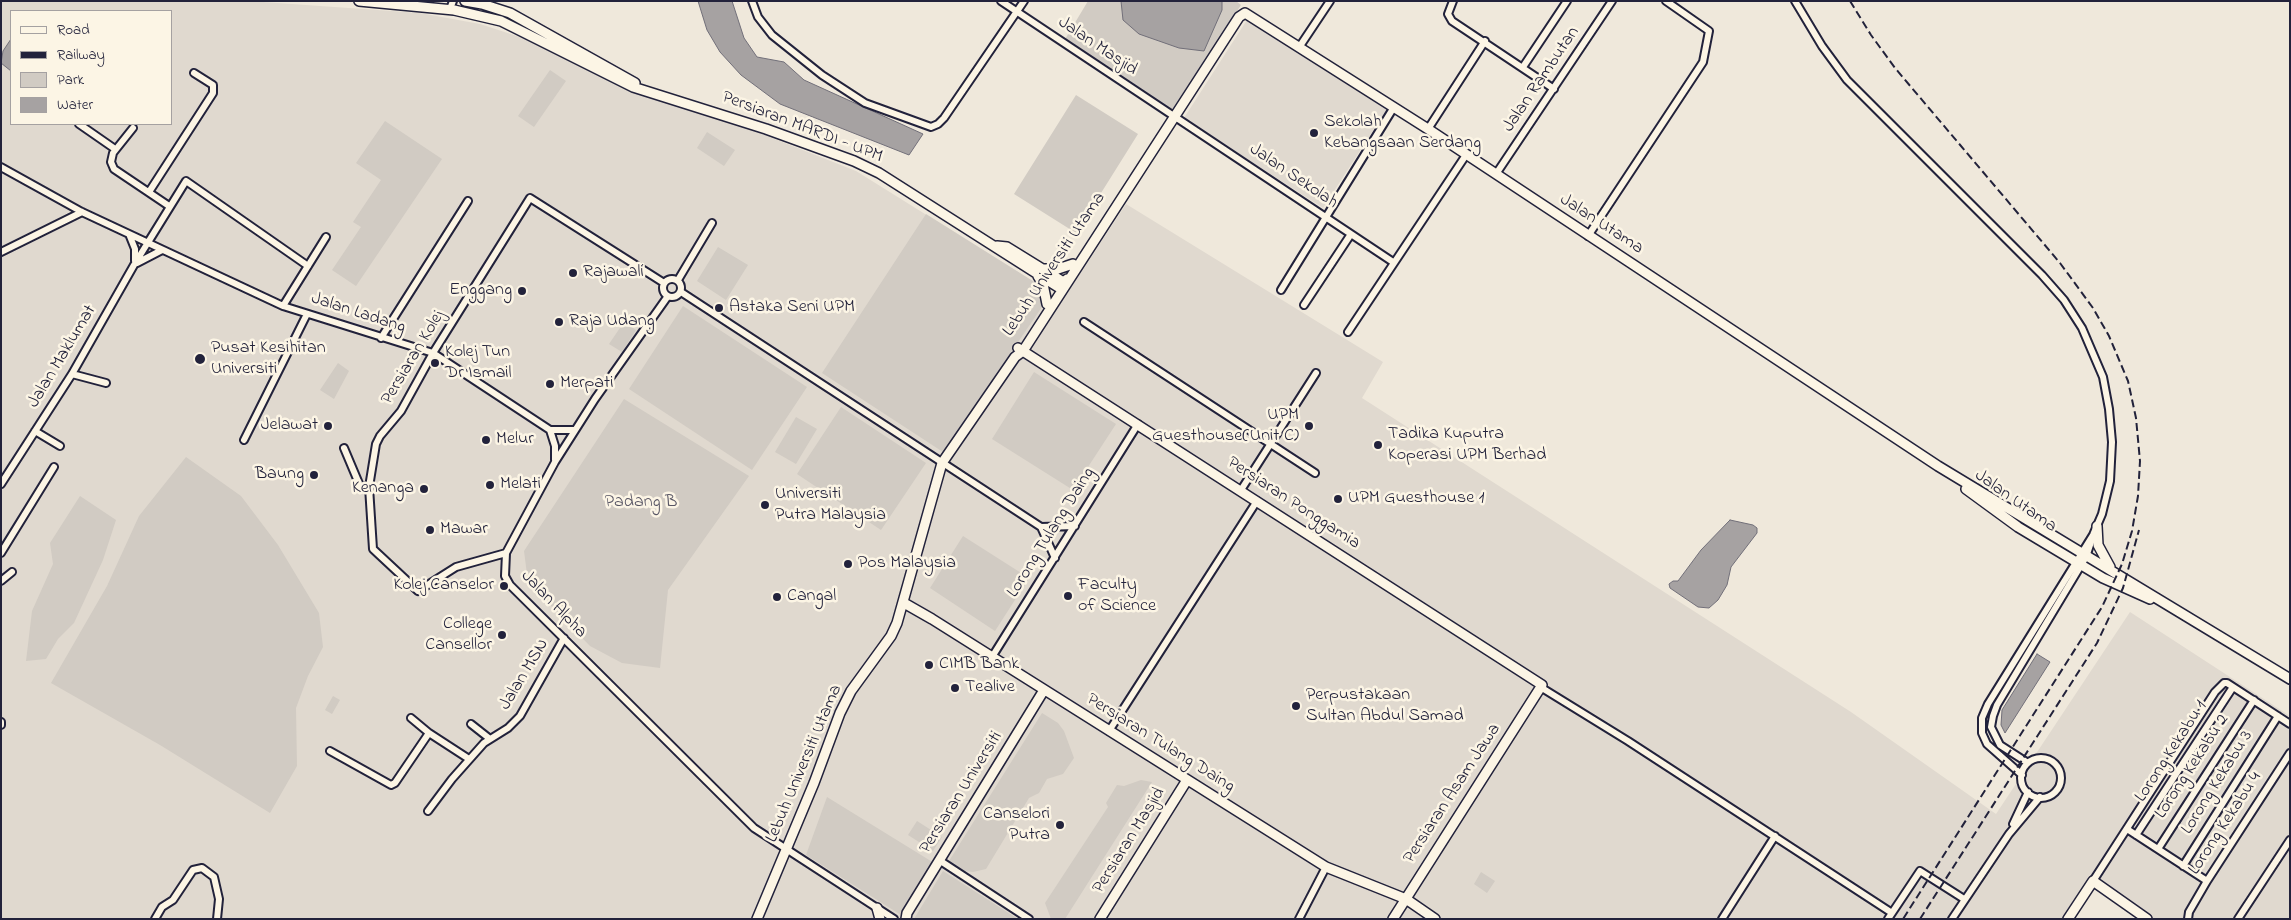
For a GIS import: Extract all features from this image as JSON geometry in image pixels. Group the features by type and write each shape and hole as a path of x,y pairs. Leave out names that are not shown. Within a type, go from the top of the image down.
{"street":[{"name":"Persiaran MARDI - UPM","path":"359,1 457,5 480,2 518,17 634,82 640,88"},
{"path":"752,1 758,17 772,36 822,75 865,103 931,126 938,124 951,109 1024,1"},
{"name":"Jalan Masjid","path":"1001,1 1175,118"},
{"path":"1300,46 1330,1"},
{"path":"1453,1 1449,9 1449,17 1554,88"},
{"path":"1523,66 1566,1"},
{"name":"Jalan Rambutan","path":"1496,174 1612,1"},
{"path":"1588,236 1703,62 1709,31 1666,1"},
{"path":"1796,1 1822,46 1847,80 2042,275 2064,300 2082,328 2103,377 2109,409 2112,442 2110,482 2097,526 2081,559 1993,716 1991,727 2000,745 2028,763"},
{"name":"Persiaran MARDI - UPM","path":"457,5 501,21 633,87 766,129 854,161 879,173 997,246 1003,253 1061,284"},
{"name":"Jalan Utama","path":"1175,118 1239,18 1245,13 1300,46 1428,129 2081,559"},
{"path":"1428,129 1485,41"},
{"path":"149,192 213,93 213,85 194,73"},
{"path":"1281,290 1394,107"},
{"name":"Lebuh Universiti Utama","path":"1020,349 1041,322 1175,118"},
{"name":"Jalan Sekolah","path":"1175,118 1393,262"},
{"path":"80,125 115,149"},
{"path":"133,128 115,149 111,162 114,169 169,206"},
{"path":"1348,332 1466,155"},
{"name":"Jalan Ladang","path":"1,167 82,212 283,306 380,338 433,353 550,430"},
{"name":"Jalan Maklumat","path":"1,484 72,374 134,265 186,181 308,266"},
{"name":"Lebuh Universiti Utama","path":"757,919 840,713 851,691 891,636 904,603 942,463 1015,357 1099,224 1125,192"},
{"name":"Persiaran Kolej","path":"506,553 456,567 418,591 373,549 369,487 376,444 401,411 433,353 530,198 664,284"},
{"path":"380,338 468,201"},
{"path":"1,252 82,212"},
{"path":"678,280 712,224"},
{"path":"129,234 135,249 134,265"},
{"path":"1304,305 1351,234"},
{"path":"283,306 326,237"},
{"path":"1041,322 1061,284 1092,244"},
{"path":"134,265 142,258 162,250"},
{"path":"1047,304 1040,272 1073,264"},
{"path":"669,279 678,280 681,292 674,298 668,296 664,292 664,284 669,279"},
{"path":"681,292 1041,527 1055,558"},
{"name":"Jalan Alpha","path":"668,296 555,462 506,553 505,576 510,586 754,828 786,850"},
{"path":"244,440 307,314"},
{"path":"1084,322 1315,474"},
{"name":"Persiaran Ponggamia","path":"1020,349 1540,682 1542,688"},
{"path":"72,374 106,383"},
{"path":"1241,490 1316,374"},
{"name":"Lorong Tulang Daing","path":"992,657 1138,424"},
{"path":"555,462 556,446 550,430 575,430"},
{"path":"35,431 60,446"},
{"path":"344,448 360,486 369,487"},
{"path":"1,553 54,467"},
{"path":"1109,730 1257,501"},
{"path":"1041,527 1075,526"},
{"path":"2097,526 2098,545 2102,556 2113,570"},
{"path":"2081,559 2113,570 2290,680"},
{"path":"2081,559 2103,578 2184,614"},
{"path":"2022,775 1987,744 1982,733 1982,718 1988,704 2081,559"},
{"path":"1,581 12,572"},
{"name":"Persiaran Tulang Daing","path":"904,603 1326,867 1406,899 1436,919"},
{"name":"Jalan MSN","path":"428,811 469,759 490,739 508,728 520,716 564,638"},
{"path":"2068,919 2220,687 2228,683 2290,724"},
{"name":"Lorong Kekabu 1","path":"2136,834 2233,687"},
{"path":"1542,688 1775,836 1890,916 1920,871 1964,899"},
{"name":"Persiaran Asam Jawa","path":"1394,916 1542,688"},
{"name":"Persiaran Universiti","path":"902,917 1044,690"},
{"name":"Lorong Kekabu 2","path":"2158,849 2254,700"},
{"name":"Lorong Kekabu 3","path":"2183,866 2278,716"},
{"path":"411,718 469,759"},
{"path":"471,724 490,739"},
{"path":"330,752 392,785 395,784 429,732"},
{"name":"Lorong Kekabu 4","path":"2188,915 2207,881 2290,753"},
{"path":"2046,758 2052,761 2060,771 2061,777 2058,788 2050,795 2040,797 2028,792 2022,781 2022,775 2028,763 2033,760 2046,758"},
{"name":"Persiaran Masjid","path":"1100,919 1187,780"},
{"path":"2009,834 2028,792"},
{"path":"1952,919 2009,834 2040,797"},
{"path":"2127,829 2207,881"},
{"path":"1722,919 1775,836"},
{"path":"2238,919 2290,840"},
{"path":"786,850 877,908 902,917"},
{"path":"939,860 1029,919"},
{"path":"1299,919 1326,867"},
{"path":"154,919 162,907 173,900 193,870 202,868 214,877 219,899 217,919"},
{"path":"2093,881 2147,919"},
{"path":"1383,891 1392,899 1394,916"},
{"path":"877,908 880,919"}],"shaded area":[{"name":"Universiti Putra Malaysia","path":"1,1 249,1 420,13 480,24 529,40 621,86 757,132 856,171 1063,300 1126,204 1383,362 1362,398 1851,712 1996,814 2130,612 2290,716 2290,919 2153,919 2099,882 2074,919 1,919"},
{"path":"1247,20 1387,109 1323,208 1184,118"}],"green space":[{"path":"1088,1 1236,1 1241,5 1171,111 1064,41"},
{"path":"550,70 566,81 534,127 518,116"},
{"path":"1076,95 1138,134 1076,233 1014,194"},
{"path":"385,121 442,159 356,286 332,270 361,227 353,222 381,180 356,163"},
{"path":"707,132 735,150 724,166 697,148"},
{"path":"926,214 1036,283 1044,304 943,452 822,373"},
{"path":"718,247 748,265 726,300 697,281"},
{"path":"683,306 807,387 752,470 629,389"},
{"path":"624,322 636,330 622,352 609,344"},
{"path":"338,363 349,371 334,399 320,390"},
{"path":"1034,372 1116,424 1073,490 992,439"},
{"name":"Padang B","path":"624,399 749,476 668,590 660,668 622,663 590,646 528,582 524,551"},
{"path":"841,407 926,463 881,530 797,474"},
{"path":"796,417 817,429 796,464 775,452"},
{"path":"186,457 241,496 278,545 319,613 323,647 308,676 296,708 297,766 270,813 160,745 51,683 107,586 139,516"},
{"path":"80,496 116,520 103,560 74,623 58,639 46,659 26,661 32,611 53,564 50,543"},
{"path":"963,536 1029,578 995,631 930,588"},
{"path":"333,696 340,700 332,714 325,710"},
{"path":"1042,713 1058,723 1064,731 1074,758 1063,774 1047,779 1039,793 1029,798 986,869 973,872 963,871 949,861"},
{"path":"1141,780 1152,782 1065,919 1051,919 1045,903 1108,807 1106,803 1117,785 1124,786"},
{"path":"827,797 934,863 901,915 806,855"},
{"path":"917,821 942,837 933,851 908,835"},
{"path":"943,871 1018,919 914,919"},
{"path":"1481,872 1495,881 1487,893 1474,884"}],"water":[{"path":"698,1 732,1 744,38 757,57 784,62 804,80 923,134 909,155 780,104 741,75 720,52 707,30"},
{"path":"1121,1 1222,1 1222,10 1204,51 1179,48 1139,34 1123,20"},
{"path":"10,40 10,70 1,63 3,51"},
{"path":"1730,520 1753,525 1757,528 1757,533 1731,567 1727,585 1718,600 1709,608 1698,607 1670,588 1669,584 1673,581 1678,581 1701,550"},
{"path":"2037,654 2050,662 2005,733 2001,725 2002,710"}],"railway":[{"path":"1850,1 1871,35 1895,68 2060,263 2093,308 2109,336 2128,381 2136,418 2140,461 2138,496 2132,531 2122,564 2102,607 1903,919"},
{"path":"1920,919 2097,643 2123,588 2139,530"}],"place":[{"name":"Sekolah Kebangsaan Serdang","path":"1314,133"},
{"name":"Rajawali","path":"573,273"},
{"name":"Enggang","path":"522,291"},
{"name":"Astaka Seni UPM","path":"719,308"},
{"name":"Raja Udang","path":"559,322"},
{"name":"Pusat Kesihitan Universiti","path":"200,359"},
{"name":"Kolej Tun Dr Ismail","path":"435,363"},
{"name":"Merpati","path":"550,384"},
{"name":"Jelawat","path":"328,426"},
{"name":"UPM Guesthouse(Unit C)","path":"1309,426"},
{"name":"Melur","path":"486,440"},
{"name":"Tadika Kuputra Koperasi UPM Berhad","path":"1378,445"},
{"name":"Baung","path":"314,475"},
{"name":"Melati","path":"490,485"},
{"name":"Kenanga","path":"424,489"},
{"name":"UPM Guesthouse 1","path":"1338,499"},
{"name":"Universiti Putra Malaysia","path":"765,505"},
{"name":"Mawar","path":"430,530"},
{"name":"Pos Malaysia","path":"848,564"},
{"name":"Kolej Canselor","path":"504,586"},
{"name":"Faculty of Science","path":"1068,596"},
{"name":"Cangal","path":"777,597"},
{"name":"College Cansellor","path":"502,635"},
{"name":"CIMB Bank","path":"929,665"},
{"name":"Tealive","path":"955,688"},
{"name":"Perpustakaan Sultan Abdul Samad","path":"1296,706"},
{"name":"Canselori Putra","path":"1060,825"}]}
